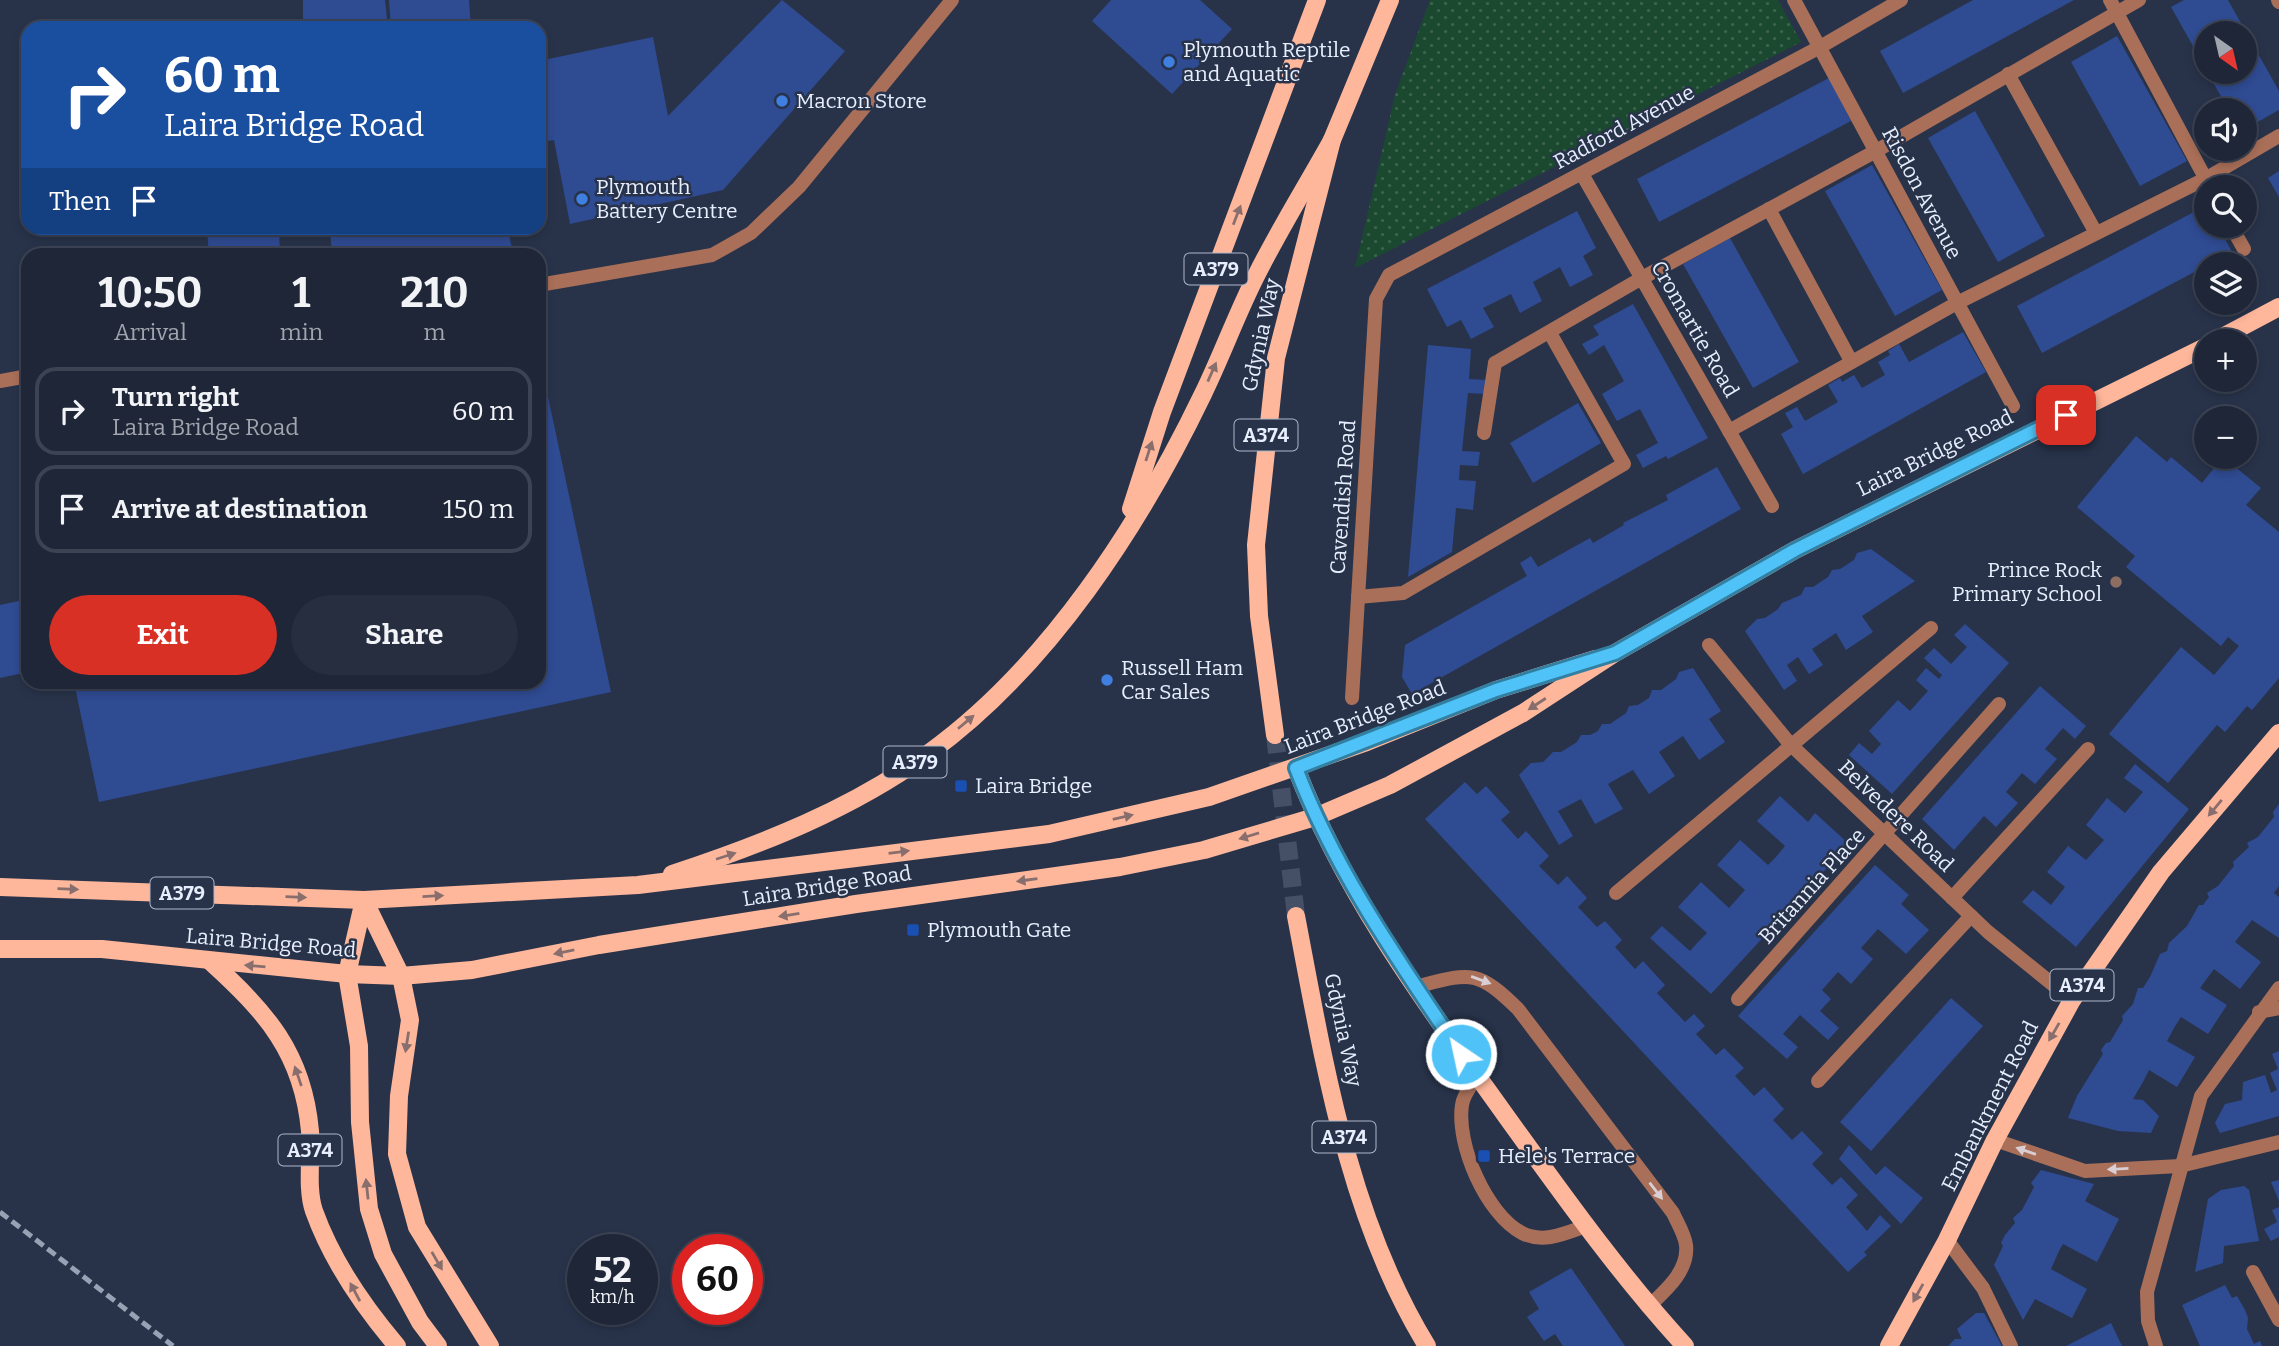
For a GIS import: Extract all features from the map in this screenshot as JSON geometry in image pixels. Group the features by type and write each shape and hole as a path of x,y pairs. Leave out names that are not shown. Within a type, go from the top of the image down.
{"main road":[{"name":"A379","path":"1121,539 1162,412 1317,0"},
{"name":"Gdynia Way","path":"1275,735 1259,616 1256,545 1276,358 1332,140 1390,0"},
{"name":"A379","path":"638,886 747,850 822,817 930,752 975,715 1024,665 1086,591 1121,539 1178,443 1257,274 1332,140"},
{"path":"2238,329 2279,307"},
{"name":"Laira Bridge Road","path":"0,949 102,949 347,974 401,975 472,970 599,945 856,904 1120,867 1204,850 1315,817 1432,764 1523,713 1615,653 1795,550 1895,498 2194,352"},
{"name":"Laira Bridge Road","path":"0,887 364,900 638,886 1049,834 1209,797 1296,768 1496,690 1615,653"},
{"name":"Embankment Road","path":"1888,1346 1947,1240 1995,1140 2072,1000 2161,872 2279,733"},
{"path":"1296,768 1315,817 1364,905 1415,987 1586,1226 1648,1307 1685,1346"},
{"path":"364,900 401,975 410,1020 399,1096 397,1154 417,1227 490,1346"},
{"name":"A374","path":"364,900 347,974 359,1046 360,1122 369,1209 383,1254 420,1322 438,1346"},
{"name":"Gdynia Way","path":"1296,916 1323,1057 1364,1217 1427,1346"},
{"name":"A374","path":"211,962 260,1009 291,1055 303,1092 310,1130 313,1208 362,1304 397,1346"}],"street":[{"path":"546,284 712,255 751,233 799,187 952,0"},
{"name":"Risdon Avenue","path":"1794,0 2013,406"},
{"name":"Radford Avenue","path":"1376,299 1389,275 1819,47 1901,0"},
{"path":"2110,0 2203,175"},
{"path":"1484,433 1495,363 1642,278 1876,151 2139,0"},
{"path":"2008,74 2096,233"},
{"path":"2219,175 2279,136"},
{"name":"Cromartie Road","path":"1582,174 1772,506"},
{"path":"1729,431 1957,303 2096,233 2194,189"},
{"path":"1769,209 1852,361"},
{"path":"2238,238 2245,249"},
{"name":"Cavendish Road","path":"1352,698 1376,299"},
{"path":"1358,597 1403,593 1624,464 1550,333"},
{"path":"0,381 21,377"},
{"path":"1616,893 1931,628"},
{"name":"Belvedere Road","path":"1709,645 1790,744 1971,916 2072,1000"},
{"name":"Britannia Place","path":"1738,999 2000,704"},
{"path":"1952,898 2088,749"},
{"path":"1818,1082 1971,916"},
{"path":"1415,987 1466,974 1492,983 1518,1009 1673,1213 1686,1245 1683,1265 1673,1283 1648,1307"},
{"path":"2156,1346 2148,1321 2147,1292 2201,1096 2259,1012 2279,988"},
{"path":"2259,1012 2279,1008"},
{"path":"1477,1076 1462,1102 1462,1133 1469,1163 1502,1216 1523,1234 1549,1238 1586,1226"},
{"path":"1995,1140 2085,1171 2180,1166 2279,1142"},
{"path":"1947,1240 1983,1288 2011,1346"},
{"path":"2253,1272 2279,1320"}],"green space":[{"path":"1430,0 1778,0 1801,42 1355,268 1395,95"}],"building":[{"path":"303,0 385,0 387,21 303,21"},
{"path":"389,0 469,0 470,21 390,21"},
{"path":"782,0 845,51 723,190 570,224 554,140 546,141 546,60 653,37 668,116"},
{"name":"Plymouth Reptile and Aquatic","path":"1111,0 1200,0 1232,29 1172,94 1092,21"},
{"path":"1973,0 2074,0 1903,93 1880,51"},
{"path":"2184,0 2228,0 2240,21 2194,21 2194,48 2171,7"},
{"path":"2117,36 2187,161 2140,186 2071,62"},
{"path":"2258,54 2279,91 2279,110 2257,122 2257,98 2222,98 2214,84 2258,84"},
{"path":"1829,78 1851,121 1659,222 1637,179"},
{"path":"1975,111 2045,236 1998,262 1928,138"},
{"path":"1872,165 1942,290 1895,316 1825,191"},
{"path":"2279,171 2279,197 2268,178"},
{"path":"1577,211 1596,248 1583,256 1593,275 1570,287 1560,267 1533,282 1542,301 1520,313 1511,294 1483,308 1494,327 1471,339 1461,320 1447,327 1427,289"},
{"path":"2194,212 2194,238 2224,238 2232,252 2194,252 2194,272 2042,353 2017,306"},
{"path":"208,235 279,235 280,248 208,248"},
{"path":"330,235 509,235 512,248 331,248"},
{"path":"1730,238 1799,362 1753,388 1683,264"},
{"path":"1633,304 1708,438 1668,459 1666,456 1643,468 1636,455 1658,443 1640,409 1617,421 1602,394 1624,381 1604,345 1589,355 1582,344 1599,335 1593,326"},
{"path":"1963,332 1986,372 1803,474 1781,434 1793,427 1785,413 1797,407 1805,421 1838,402 1828,385 1840,378 1842,382 1854,375 1862,388 1885,375 1878,362 1890,355 1888,351 1899,344 1909,362"},
{"path":"1428,345 1471,349 1469,379 1486,380 1485,394 1468,393 1462,451 1480,452 1478,466 1460,465 1459,480 1476,481 1473,510 1456,508 1452,552 1408,577"},
{"path":"546,387 611,692 99,802 75,689 546,689"},
{"path":"1578,403 1601,443 1533,483 1510,443"},
{"path":"2136,436 2167,462 2171,457 2202,483 2213,469 2238,469 2261,488 2246,505 2279,532 2279,678 2252,710 2247,706 2225,732 2217,725 2168,783 2109,734 2181,647 2214,675 2239,646 2228,637 2221,646 2126,567 2135,556 2077,507"},
{"path":"1717,467 1741,509 1412,694 1402,677 1405,645 1527,576 1520,563 1531,556 1538,567 1590,538 1593,543 1624,525 1623,523 1668,500 1666,495"},
{"path":"1871,549 1915,581 1862,616 1873,632 1846,650 1836,633 1812,649 1823,665 1809,674 1798,657 1787,665 1797,681 1784,690 1745,631 1757,619 1765,618 1782,603 1801,595 1805,587 1813,587 1828,577 1832,570 1840,569 1854,560 1857,553"},
{"path":"21,600 21,674 0,678 0,605"},
{"path":"1965,624 2009,663 1892,794 1849,755 1859,743 1872,754 1881,744 1869,731 1898,700 1910,711 1928,691 1916,680 1926,668 1939,679 1942,675 1924,658 1934,648 1951,664 1967,647 1954,635"},
{"path":"1693,668 1721,711 1709,719 1725,742 1699,760 1683,736 1659,752 1675,776 1649,794 1633,770 1608,784 1623,809 1595,824 1581,799 1558,811 1573,836 1559,845 1519,775 1531,763 1543,762 1553,752 1561,752 1577,742 1581,735 1590,735 1598,731 1602,724 1610,724 1626,713 1629,706 1638,705 1649,698 1652,690 1661,690 1676,679 1679,672"},
{"path":"2040,686 2086,726 2075,739 2063,728 2045,749 2057,759 2035,784 2022,773 2006,792 2018,803 1996,827 1984,816 1954,850 1922,819"},
{"path":"2135,764 2189,809 2076,947 2022,902 2033,890 2051,905 2065,887 2047,872 2068,846 2086,860 2104,840 2086,825 2107,798 2125,813 2143,792 2124,778"},
{"path":"1465,782 1477,794 1486,786 1510,812 1501,820 1518,839 1526,831 1549,856 1539,866 1558,885 1567,876 1587,898 1578,907 1597,927 1605,921 1622,940 1615,947 1635,969 1643,961 1665,985 1657,993 1685,1022 1694,1014 1705,1026 1696,1034 1716,1055 1724,1048 1744,1068 1735,1076 1754,1096 1764,1087 1784,1109 1773,1120 1792,1140 1802,1131 1823,1153 1812,1164 1832,1185 1841,1177 1858,1195 1846,1207 1867,1231 1880,1215 1891,1226 1864,1252 1867,1255 1848,1272 1425,819"},
{"path":"1780,796 1808,822 1815,813 1849,844 1711,994 1650,938 1662,926 1690,951 1707,933 1678,907 1701,882 1729,908 1745,890 1717,865 1740,840 1768,865 1776,857 1785,846 1757,821"},
{"path":"2279,804 2279,886 2274,893 2279,897 2279,938 2252,920 2235,942 2261,962 2240,989 2214,969 2200,988 2227,1005 2208,1034 2181,1017 2174,1028 2167,1041 2195,1057 2177,1087 2149,1070 2133,1099 2143,1100 2159,1116 2151,1133 2118,1131 2068,1118 2077,1096 2103,1054 2101,1050 2110,1042 2123,1020 2122,1016 2133,1004 2138,988 2143,988 2150,977 2160,954 2167,951 2169,943 2187,926 2199,905 2203,905 2209,897 2207,893 2218,886 2234,866 2233,862 2249,847 2247,843 2258,837 2274,817 2273,812"},
{"path":"1875,865 1909,895 1901,904 1929,930 1906,954 1878,929 1861,948 1873,959 1851,984 1838,972 1822,990 1831,999 1820,1011 1839,1028 1828,1040 1800,1015 1783,1034 1798,1047 1787,1059 1738,1016"},
{"path":"1951,998 1983,1026 1871,1151 1840,1122"},
{"path":"2279,1051 2279,1116 2220,1133 2215,1123 2225,1104 2242,1100 2243,1082 2265,1075 2271,1093 2277,1090 2270,1073 2278,1069 2272,1054"},
{"path":"1849,1145 1876,1175 1885,1166 1923,1198 1901,1224 1839,1159"},
{"path":"2041,1170 2094,1184 2085,1201 2119,1219 2097,1262 2063,1244 2059,1251 2051,1269 2087,1289 2072,1318 2035,1299 2023,1320 1994,1265 2005,1235 2015,1223 2013,1218 2022,1210 2034,1187 2031,1183"},
{"path":"2279,1180 2279,1201 2271,1182"},
{"path":"2244,1186 2249,1190 2259,1241 2224,1246 2223,1263 2195,1272 2208,1199 2221,1190"},
{"path":"2279,1207 2279,1237 2271,1241 2264,1229 2277,1222 2272,1210"},
{"path":"1571,1268 1625,1346 1563,1346 1555,1334 1544,1341 1527,1317 1539,1309 1529,1292"},
{"path":"2225,1285 2232,1298 2237,1296 2245,1310 2248,1318 2247,1329 2254,1344 2260,1341 2262,1346 2200,1346 2182,1305"},
{"path":"1976,1313 1984,1313 2002,1346 1948,1346 1955,1339 1962,1339 1957,1329"},
{"path":"2111,1323 2122,1346 2066,1346"}],"tunnel":[{"path":"1275,735 1296,916"}],"railway":[{"path":"0,1212 173,1346"}],"place":[{"name":"Plymouth Reptile and Aquatic","path":"1169,62"},
{"name":"Macron Store","path":"782,101"},
{"name":"Plymouth Battery Centre","path":"582,199"},
{"name":"Prince Rock Primary School","path":"2116,582"},
{"name":"Russell Ham Car Sales","path":"1107,680"},
{"name":"Laira Bridge","path":"961,786"},
{"name":"Plymouth Gate","path":"913,930"},
{"name":"Hele's Terrace","path":"1484,1156"}],"route":[{"path":"1461,1054 1364,905 1315,817 1296,768 1496,690 1615,653 1795,550 2066,415"}]}
